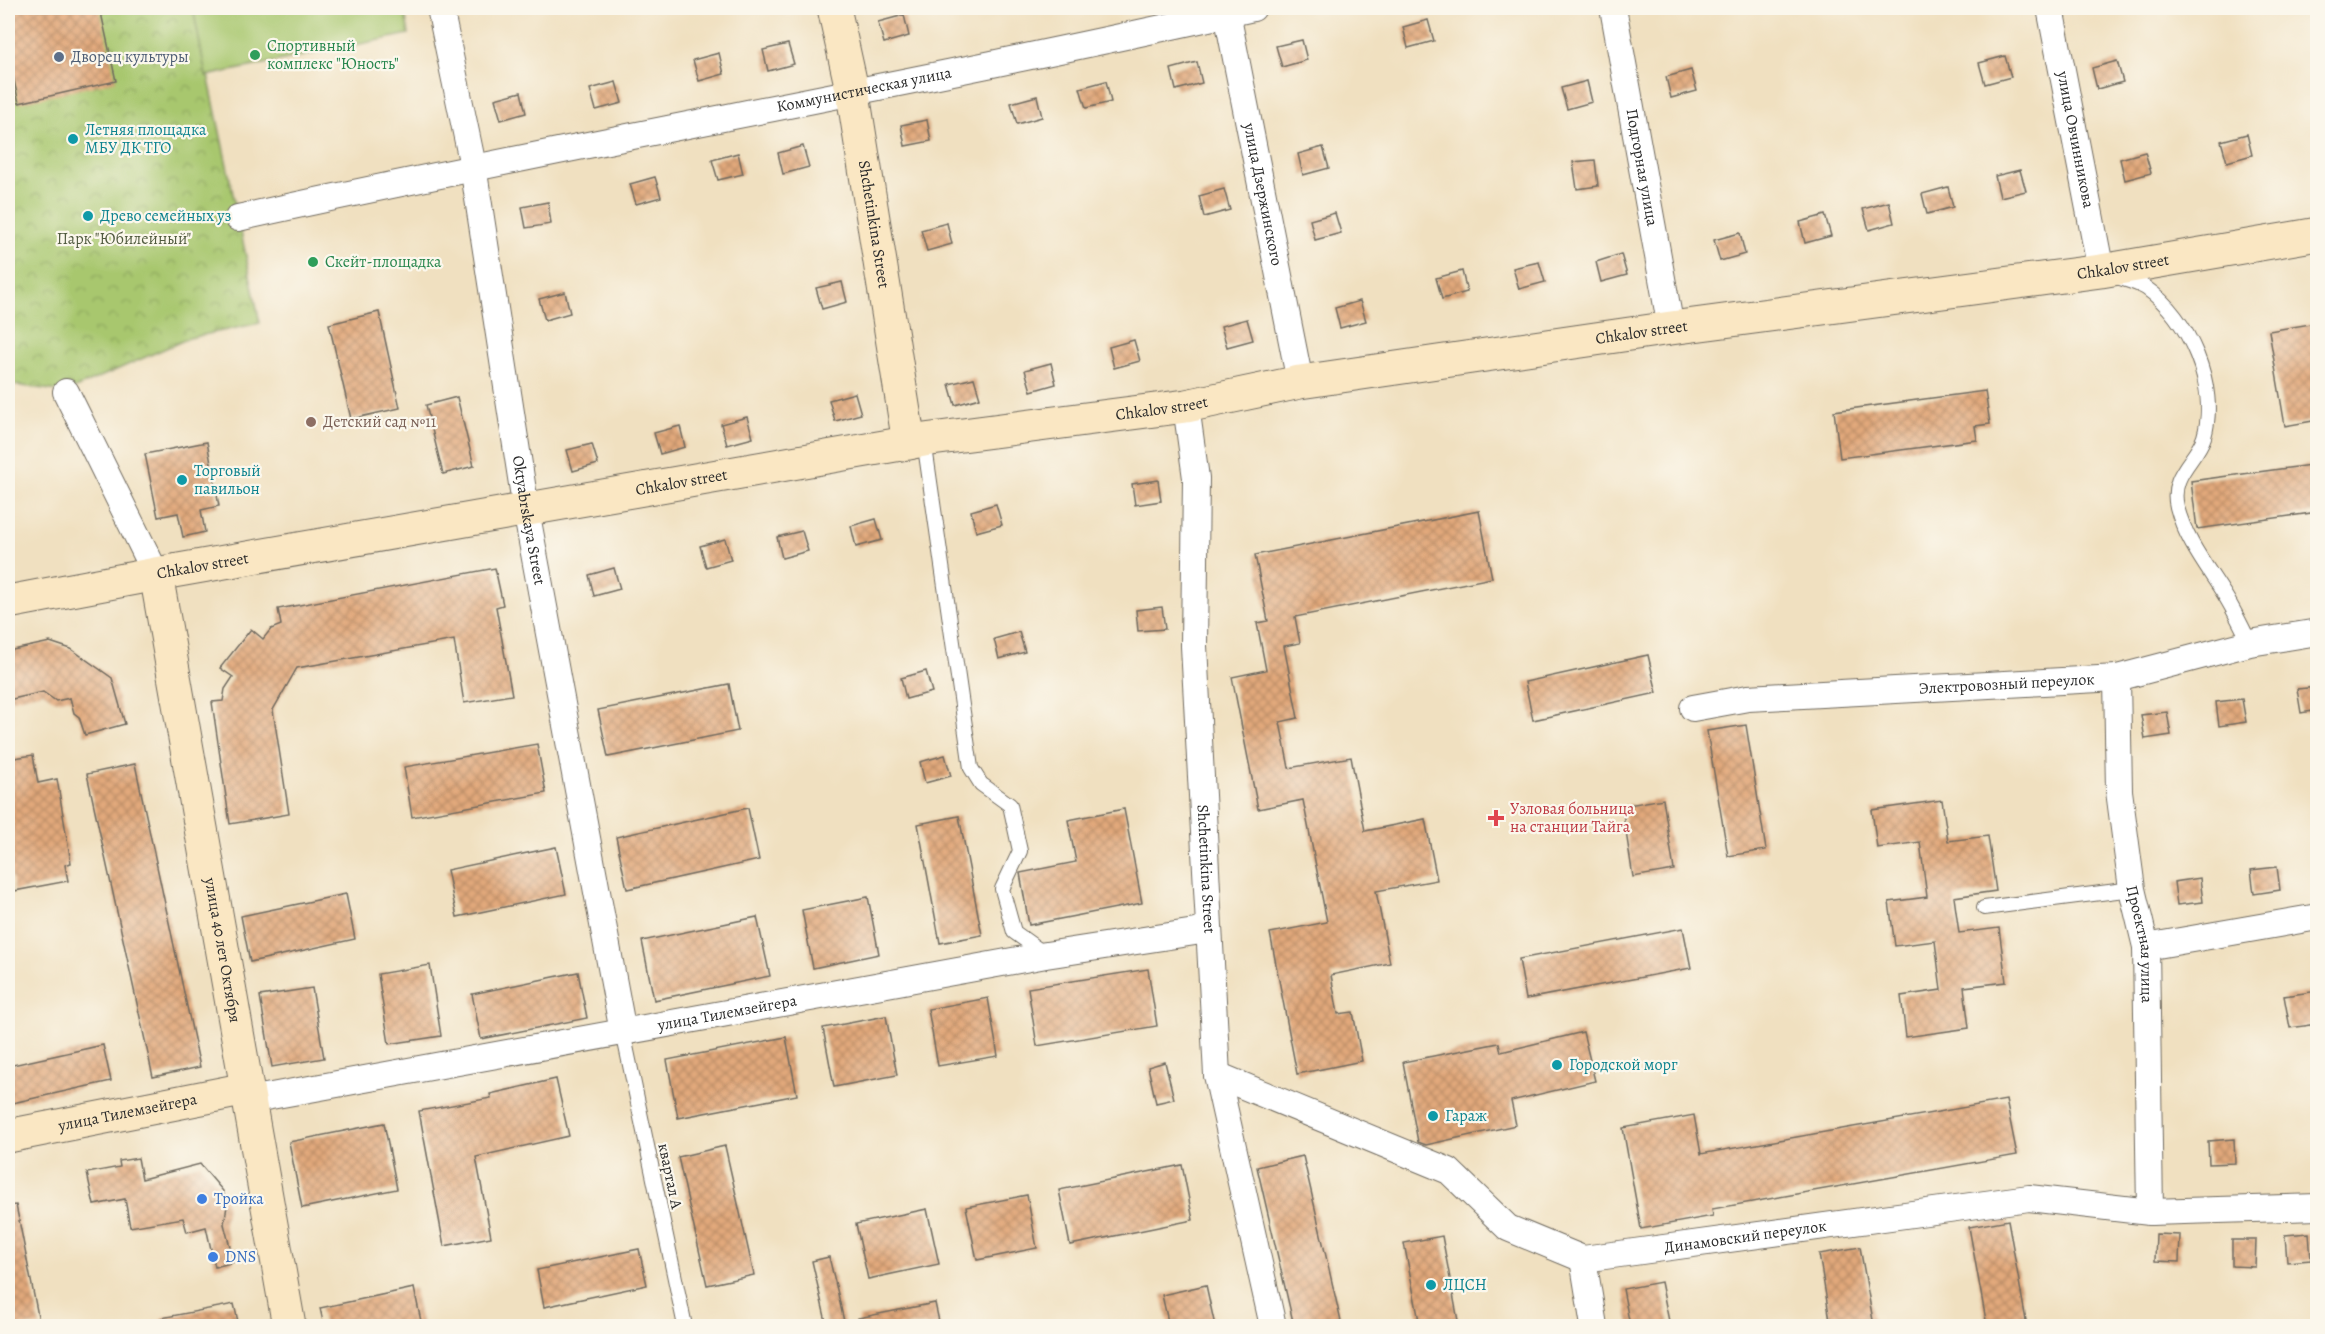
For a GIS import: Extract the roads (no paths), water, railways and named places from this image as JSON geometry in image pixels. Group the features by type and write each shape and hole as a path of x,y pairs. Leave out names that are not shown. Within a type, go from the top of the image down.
{"street":[{"name":"Oktyabrskaya Street","path":"440,8 473,166 526,510 623,1032"},
{"name":"Shchetinkina Street","path":"834,8 853,94 916,442"},
{"name":"Коммунистическая улица","path":"238,218 473,166 853,94 1226,10 1253,8"},
{"name":"Подгорная улица","path":"1613,8 1671,328"},
{"name":"улица Овчинникова","path":"2050,8 2101,271"},
{"name":"улица Дзержинского","path":"1226,10 1300,382"},
{"name":"Chkalov street","path":"8,602 156,574 916,442 1186,406 1300,382 1671,328 2101,271 2318,234"},
{"path":"66,392 156,574"},
{"name":"Shchetinkina Street","path":"1186,406 1196,478 1194,646 1217,1075 1273,1326"},
{"name":"улица 40 лет Октября","path":"156,574 288,1326"},
{"name":"Электровозный переулок","path":"1693,708 1748,699 2117,678 2250,643 2318,632"},
{"name":"Проектная улица","path":"2117,678 2119,791 2132,889 2146,947 2150,1212"},
{"path":"2146,947 2318,917"},
{"name":"улица Тилемзейгера","path":"8,1136 623,1032 1046,955 1208,930"},
{"path":"1217,1075 1449,1171 1508,1228 1583,1259 1594,1326"},
{"name":"Динамовский переулок","path":"1583,1259 2029,1198 2150,1212 2318,1207"}],"lane":[{"path":"2101,271 2146,288 2179,318 2201,362 2207,404 2204,438 2180,472 2176,505 2190,540 2226,597 2250,643"},
{"path":"916,442 971,768 981,784 1010,805 1020,851 1002,889 1014,932 1046,955"},
{"path":"1984,908 2132,889"},
{"name":"квартал А","path":"623,1032 685,1326"}],"place":[{"name":"Спортивный комплекс \"Юность\"","path":"255,55"},
{"name":"Дворец культуры","path":"59,57"},
{"name":"Летняя площадка МБУ ДК ТГО","path":"73,139"},
{"name":"Древо семейных уз","path":"88,216"},
{"name":"Скейт-площадка","path":"313,262"},
{"name":"Детский сад №11","path":"311,422"},
{"name":"Торговый павильон","path":"182,480"},
{"name":"Узловая больница на станции Тайга","path":"1496,818"},
{"name":"Городской морг","path":"1557,1065"},
{"name":"Гараж","path":"1433,1116"},
{"name":"Тройка","path":"202,1199"},
{"name":"DNS","path":"213,1257"},
{"name":"ЛЦСН","path":"1431,1285"}],"park label":[{"name":"Парк \"Юбилейный\"","path":"124,239"}]}
